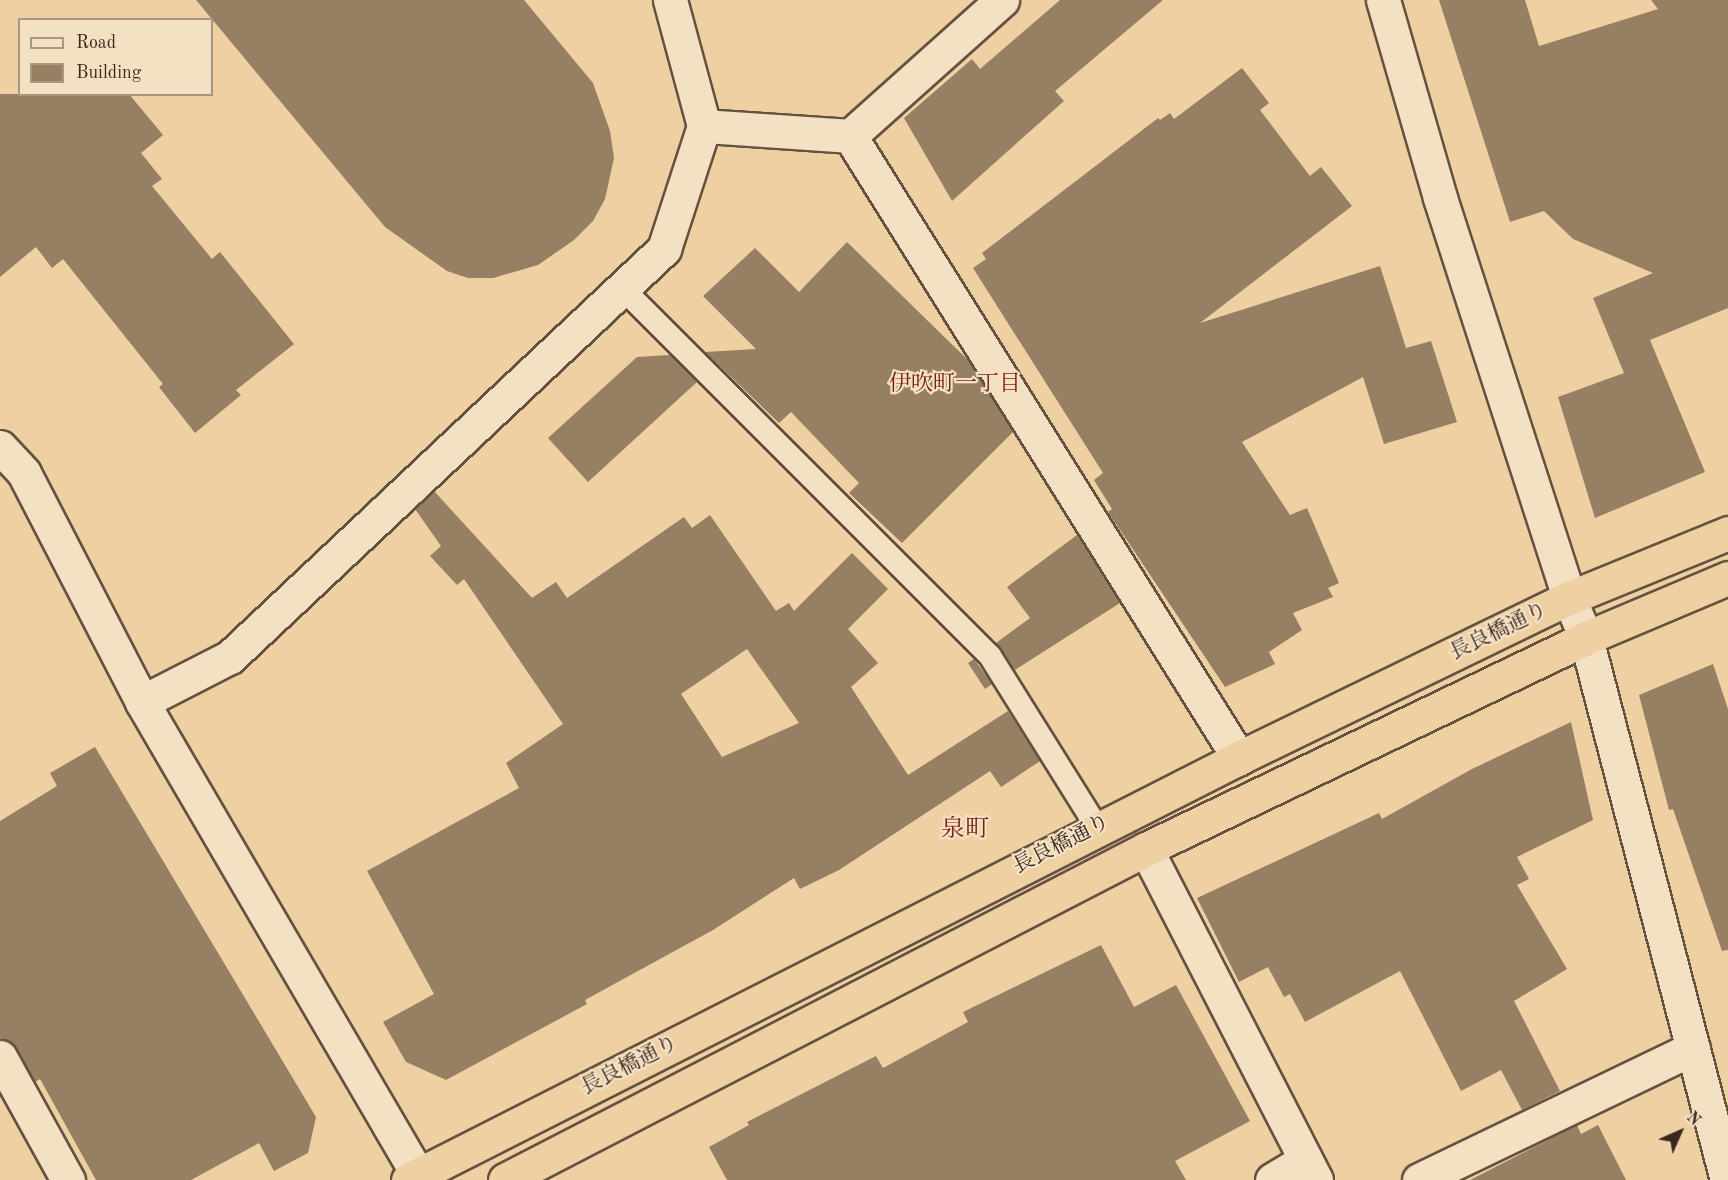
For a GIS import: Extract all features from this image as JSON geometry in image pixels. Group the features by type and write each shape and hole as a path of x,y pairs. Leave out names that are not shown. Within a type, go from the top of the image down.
{"highway":[{"name":"長良橋通り","path":"415,1178 1097,827 1569,598 1728,533"},
{"name":"長良橋通り","path":"506,1180 1146,849 1586,638 1728,578"}],"street":[{"path":"142,702 230,657 663,249 704,126 670,0"},
{"path":"704,126 850,136 1002,0"},
{"path":"1383,0 1440,198 1569,598 1586,638 1727,1180"},
{"path":"850,136 1239,758"},
{"path":"0,447 24,473 142,702 415,1178"},
{"path":"1146,849 1310,1171 1272,1180"},
{"path":"1419,1180 1693,1048"},
{"path":"0,1057 68,1180"}],"lane":[{"path":"622,288 990,656 1097,827"}],"building":[{"path":"196,0 524,0 593,83 610,131 614,158 605,199 593,221 574,240 538,265 493,278 468,278 447,271 385,227"},
{"path":"1060,0 1163,0 1055,91 1064,101 952,201 904,118 972,59 980,69"},
{"path":"1439,0 1525,0 1539,46 1658,9 1651,0 1728,0 1728,308 1650,340 1705,472 1595,518 1558,397 1624,373 1593,298 1653,273 1573,239 1544,211 1510,222"},
{"path":"1242,68 1269,103 1260,110 1310,176 1321,167 1352,206 1200,323 1380,266 1406,348 1431,341 1457,422 1384,444 1363,377 1242,442 1290,515 1307,508 1339,583 1328,588 1333,597 1293,613 1302,630 1269,652 1275,664 1225,687 1108,512 1112,509 1094,480 1103,473 973,268 986,259 982,253 1158,118 1160,120 1170,113 1174,119"},
{"path":"0,94 131,96 163,135 141,153 162,179 152,186 212,259 220,252 294,344 236,390 241,395 195,433 159,387 163,384 63,259 52,268 36,247 0,277"},
{"path":"847,242 969,361 1013,432 902,543 849,493 859,483 791,412 779,423 705,352 756,349 703,296 755,248 799,292"},
{"path":"670,355 697,382 588,482 548,438 637,357"},
{"path":"434,491 532,598 556,582 567,598 684,517 692,528 710,515 776,611 789,603 794,611 852,553 888,589 848,629 878,663 851,687 908,775 1008,711 1040,761 1001,787 990,771 839,870 800,889 794,878 713,930 585,1000 587,1004 446,1080 406,1062 383,1022 434,994 367,871 519,788 506,763 563,724 464,579 457,585 430,556 441,546 415,509","holes":["747,649 799,723 722,757 681,694"]},
{"path":"1077,535 1120,603 1015,670 996,643 1030,618 1007,587"},
{"path":"974,659 992,684 985,689 968,663"},
{"path":"1713,664 1728,709 1728,950 1722,951 1673,809 1669,810 1639,695"},
{"path":"1571,722 1593,820 1517,857 1529,879 1517,885 1567,969 1514,1001 1560,1091 1522,1110 1501,1070 1461,1091 1400,971 1305,1022 1290,994 1284,997 1268,967 1239,982 1197,898 1379,813 1382,819 1472,769"},
{"path":"95,747 316,1117 308,1153 274,1171 259,1143 191,1180 96,1180 40,1079 35,1082 16,1047 0,1038 0,821 57,786 50,773"},
{"path":"1101,945 1134,1007 1176,985 1250,1121 1175,1161 1186,1180 727,1180 709,1147 749,1125 747,1122 876,1056 883,1068 968,1022 963,1012"},
{"path":"1577,1125 1581,1134 1598,1125 1626,1180 1470,1180"}],"district":[{"name":"伊吹町一丁目","path":"955,385"},
{"name":"泉町","path":"965,831"}]}
